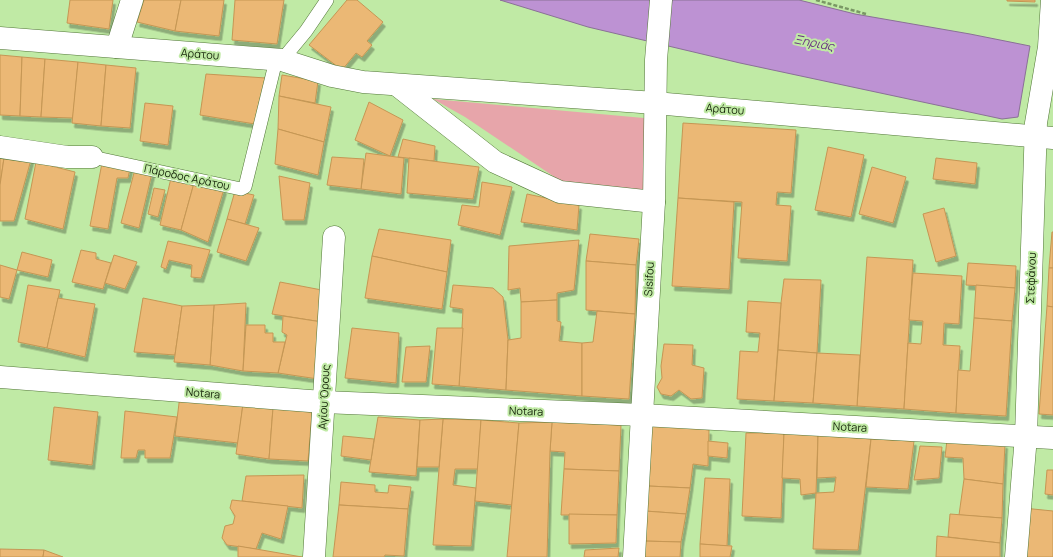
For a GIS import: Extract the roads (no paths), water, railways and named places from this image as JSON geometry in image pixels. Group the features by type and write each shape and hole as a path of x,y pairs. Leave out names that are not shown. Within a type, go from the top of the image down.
{"street":[{"path":"117,47 132,0"},
{"name":"Sisifou","path":"634,557 654,202 656,60 661,0"},
{"name":"Στεφάνου","path":"1016,557 1026,436 1041,133 1051,47 1052,0"},
{"name":"Αράτου","path":"0,38 279,60 332,76 397,85 655,103 1041,133"},
{"path":"397,85 495,162 560,192 654,202"},
{"name":"Πάροδος Αράτου","path":"0,147 67,157 92,157"},
{"name":"Αγίου Όρους","path":"314,557 334,237"},
{"name":"Notara","path":"0,377 324,402 642,415 1053,438"}],"lane":[{"path":"279,60 306,31 327,0"},
{"name":"Πάροδος Αράτου","path":"92,157 241,189 245,187 279,60"}],"water":[{"name":"Ξηριάς","path":"500,0 799,0 855,14 1030,46 1018,117 1002,119 740,63 588,27"}]}
